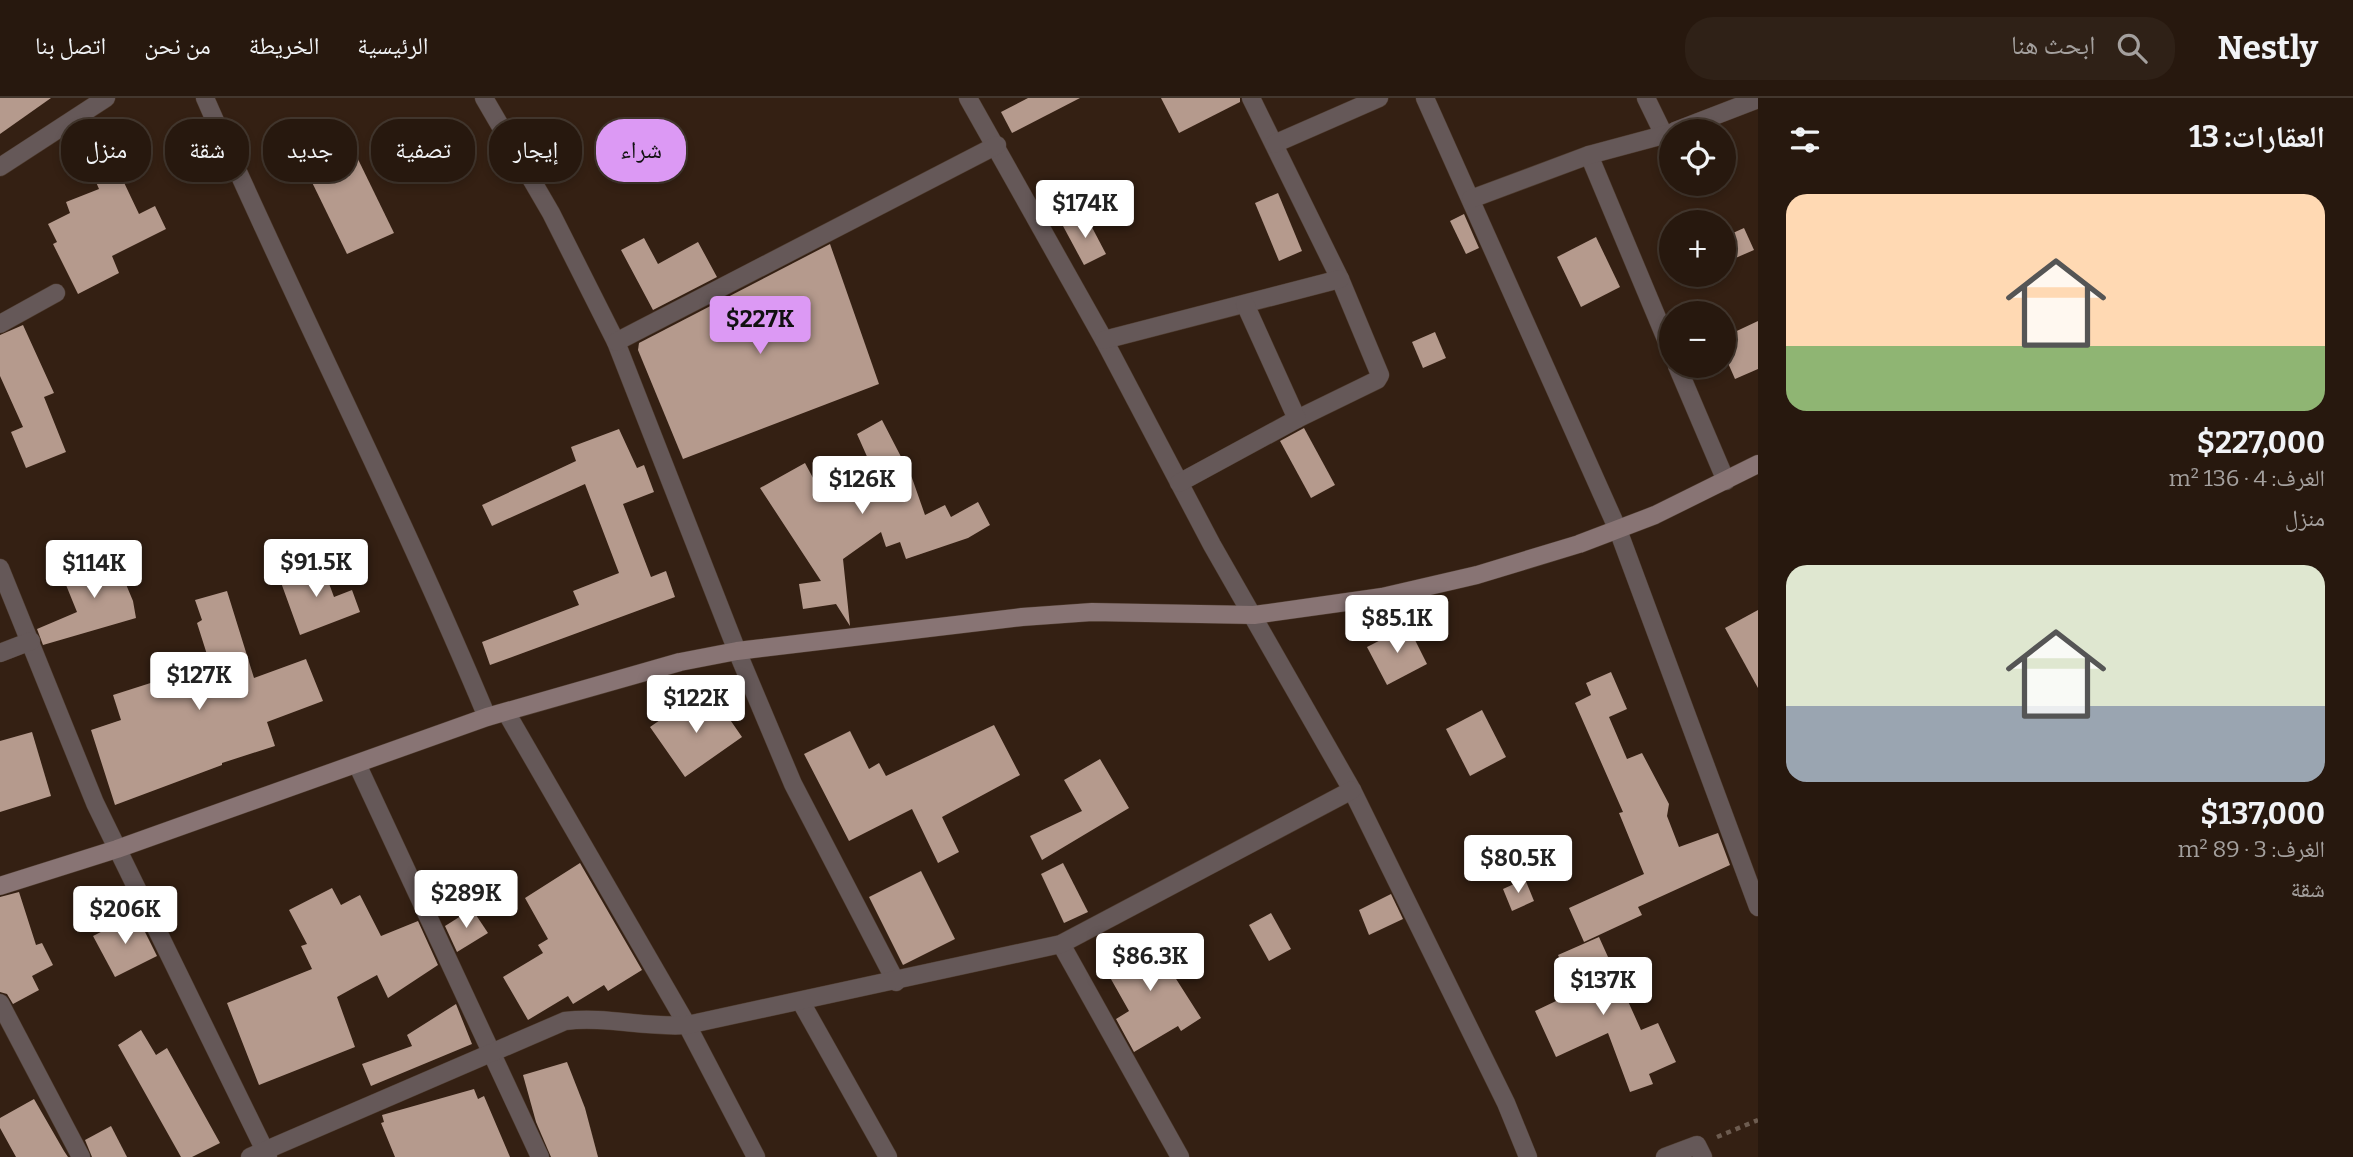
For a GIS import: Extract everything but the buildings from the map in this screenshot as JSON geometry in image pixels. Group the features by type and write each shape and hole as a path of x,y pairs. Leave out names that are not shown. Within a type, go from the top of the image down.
{"street":[{"path":"0,167 106,98"},
{"path":"205,98 287,285 350,409 448,623 487,717"},
{"path":"484,98 551,213 616,342 737,651 793,784 896,982"},
{"path":"968,98 997,145 1180,483 1352,790 1506,1103 1528,1157"},
{"path":"1180,483 1297,419 1377,380 1380,375 1340,279 1251,98"},
{"path":"1274,144 1379,98"},
{"path":"1424,98 1618,530 1758,906"},
{"path":"1646,98 1660,119"},
{"path":"1706,119 1758,99"},
{"path":"1471,199 1589,155 1659,136"},
{"path":"616,342 997,145"},
{"path":"1589,155 1659,322"},
{"path":"1104,340 1340,279"},
{"path":"0,324 56,293"},
{"path":"1245,304 1297,419"},
{"path":"1682,378 1726,481"},
{"path":"0,886 117,849 487,717 621,678 737,651 957,623 1058,614 1254,615 1342,604 1424,588 1555,552 1618,530 1758,464"},
{"path":"0,568 87,784 260,1155 565,1021 584,1019 663,1027 687,1025 896,982 1061,944 1352,790"},
{"path":"0,653 31,640"},
{"path":"506,712 687,1025 756,1157"},
{"path":"357,764 540,1157"},
{"path":"1061,944 1180,1157"},
{"path":"801,1002 888,1157"},
{"path":"0,1003 81,1157"},
{"path":"1665,1157 1700,1151"}],"path":[{"path":"1700,1151 1758,1121"}]}
